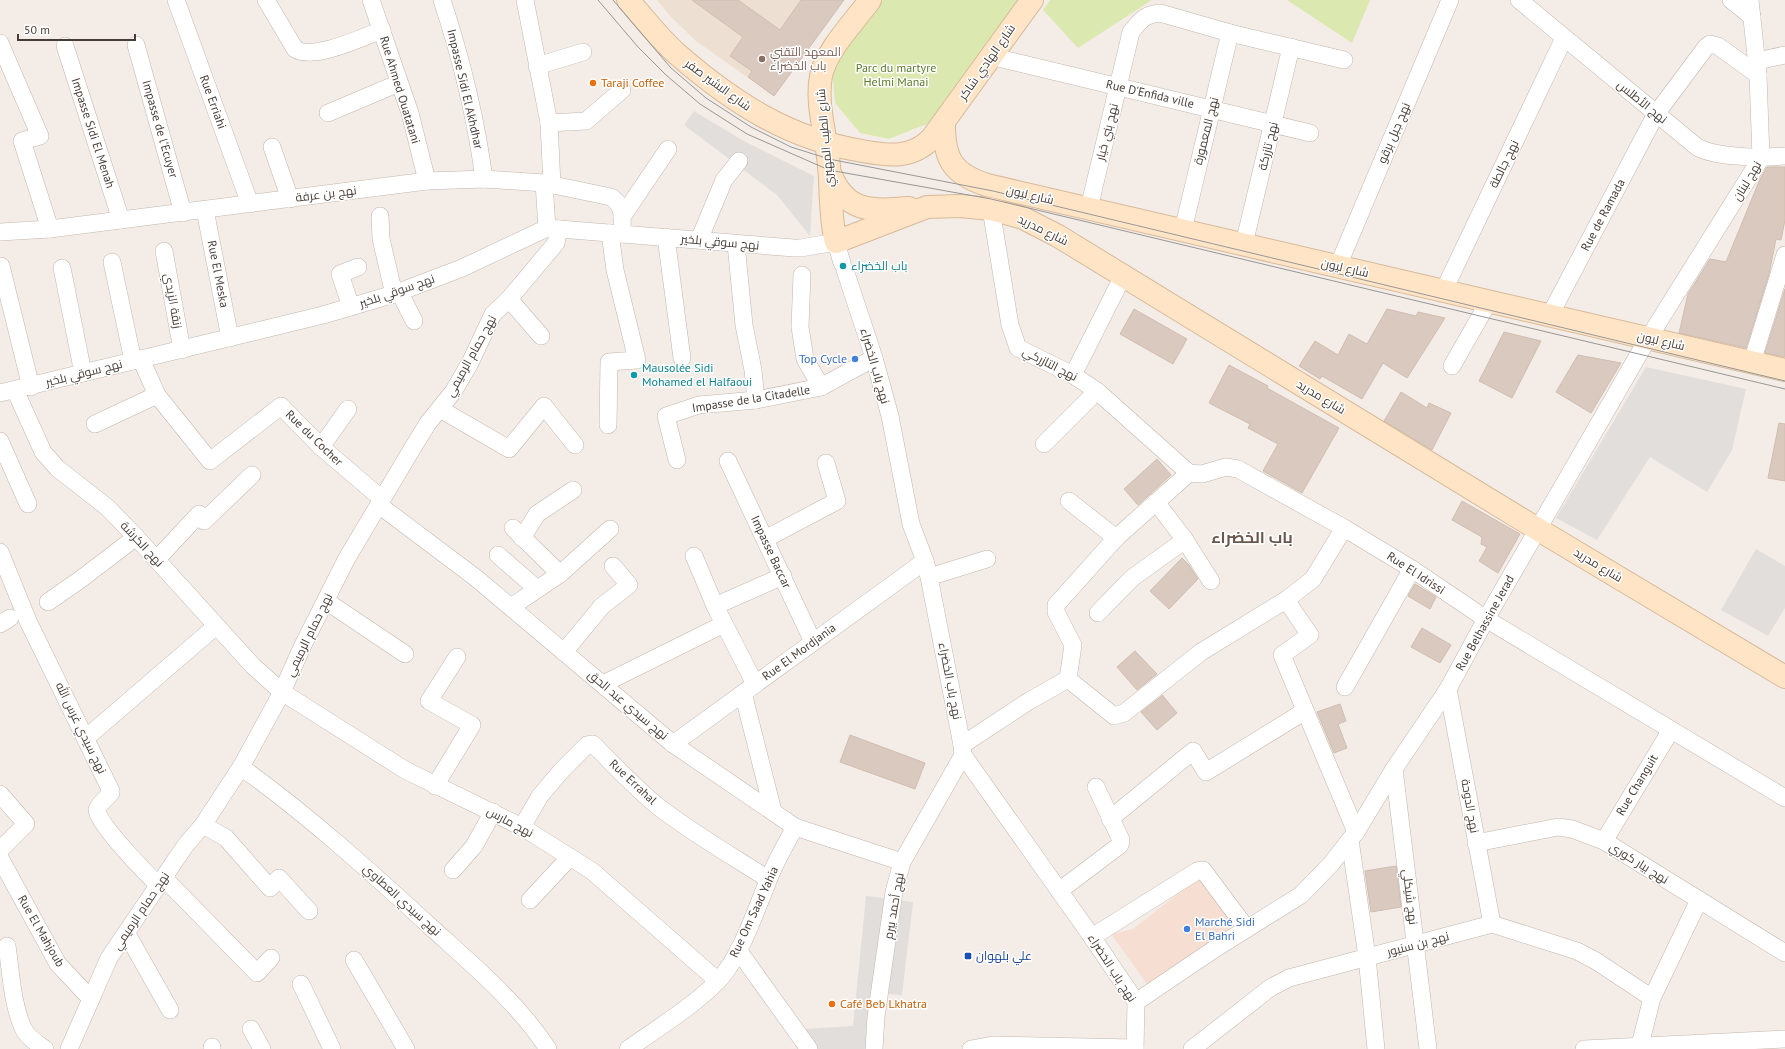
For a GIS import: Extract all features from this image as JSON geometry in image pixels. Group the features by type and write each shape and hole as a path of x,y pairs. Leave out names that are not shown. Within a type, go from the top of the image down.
{"street":[{"name":"Rue Erriahi","path":"176,0 250,204"},
{"path":"266,0 295,49 299,52 315,52 337,47 382,30"},
{"name":"Rue Ahmed Ouatatani","path":"371,0 410,113 427,181"},
{"name":"Impasse Sidi El Akhdhar","path":"442,0 455,40 473,115 484,178"},
{"path":"525,0 549,123 548,184 553,229"},
{"name":"شارع البشير صفر","path":"628,0 676,53 736,100 782,127 826,144 889,155 912,153 923,147 944,124"},
{"name":"شارع الطيب المهيري","path":"836,242 833,228 829,170 820,99 821,75 828,56 870,0"},
{"name":"شارع الهادي شاكر","path":"944,124 990,56 1032,0"},
{"name":"نهج جبل برقو","path":"1338,266 1450,0"},
{"name":"نهج الأطلس","path":"1519,0 1656,114 1703,150 1761,158 1785,156"},
{"path":"1731,0 1752,17"},
{"name":"نهج لبنان","path":"1649,338 1761,158 1757,68 1750,0"},
{"name":"نهج بني خيار","path":"1089,208 1131,32 1148,14 1160,13 1230,33"},
{"path":"1230,33 1344,60"},
{"name":"نهج المعمورة","path":"1183,230 1230,33"},
{"name":"نهج جالطة","path":"1444,290 1564,38"},
{"path":"0,43 40,136 22,141 50,229"},
{"name":"Rue de Ramada","path":"1550,315 1656,114 1710,44 1718,46 1757,68"},
{"name":"Impasse de l'Ecuyer","path":"136,45 183,212"},
{"name":"Impasse Sidi El Menah","path":"65,46 121,220"},
{"name":"نهج تازركة","path":"1244,244 1291,47"},
{"path":"537,66 583,52"},
{"path":"1757,68 1785,55"},
{"name":"Rue D'Enfida ville","path":"990,56 1310,133"},
{"path":"328,113 399,83"},
{"path":"549,123 586,121 622,90"},
{"name":"شارع ليون","path":"944,124 944,142 951,164 960,174 987,185 1785,370"},
{"path":"272,147 290,198"},
{"path":"622,217 668,149"},
{"path":"699,240 724,180 739,161"},
{"path":"829,170 841,195 851,202 863,207 881,210 927,207"},
{"name":"نهج بن عرفة","path":"0,232 50,229 427,181 484,178 548,184 611,198 620,205 622,217 616,234 615,270 637,360 609,362 608,425"},
{"name":"شارع مدريد","path":"836,242 927,207 960,206 991,209 1023,218 1058,236 1539,530 1785,677"},
{"name":"نهج التازركي","path":"991,209 1010,325 1018,348 1074,375 1097,391 1189,473"},
{"name":"Rue El Meska","path":"205,210 230,338"},
{"path":"380,216 381,239 397,292 414,321"},
{"name":"نهج سوقي بلخير","path":"15,390 182,350 350,307 397,292 462,268 553,229 797,248 836,242"},
{"name":"نهج حمام الرميمي","path":"69,1049 109,958 127,934 185,846 203,825 240,767 282,692 347,558 428,423 453,392 470,363 493,314 509,299 556,243 553,229"},
{"path":"666,237 682,358"},
{"name":"نهج باب الخضراء","path":"836,242 874,358 890,416 911,524 927,569 962,750 1136,1002 1135,1049"},
{"path":"736,244 744,325 753,370 756,400"},
{"name":"زنقة الزيدي","path":"164,251 182,350"},
{"path":"1752,362 1785,255"},
{"name":"Rue du Cocher","path":"112,262 137,360 157,394 210,461 281,406 321,447 380,502"},
{"name":"نهج الكرشة","path":"1,266 15,390 43,452 57,468 108,508 157,559 253,666 282,692"},
{"path":"350,307 340,274 358,267"},
{"path":"62,268 82,373"},
{"path":"802,275 800,327 805,359 822,387"},
{"path":"1074,375 1123,276"},
{"path":"509,299 541,336"},
{"path":"1452,366 1489,301"},
{"name":"Rue Belhassine Jerad","path":"1136,1002 1216,948 1301,895 1331,864 1353,836 1394,769 1448,689 1486,619 1649,338"},
{"name":"Impasse de la Citadelle","path":"678,460 666,416 699,405 756,400 822,387 874,358"},
{"path":"1044,444 1097,391"},
{"path":"95,424 157,394"},
{"path":"440,409 509,449 544,406 575,445"},
{"path":"321,447 348,409"},
{"path":"0,441 28,504"},
{"name":"Impasse Baccar","path":"728,462 813,642"},
{"path":"765,539 837,502 826,463"},
{"path":"1218,468 1234,468 1344,528 1313,579 1286,600 1201,652 1124,713 1114,716 1068,679 1073,645 1056,612 1056,605 1116,538 1189,473 1202,474 1218,468"},
{"path":"157,559 199,514 204,521 252,475"},
{"path":"560,574 518,533 536,514 573,490"},
{"path":"1069,501 1116,538"},
{"name":"نهج سيدي عبد الحق","path":"380,502 476,578 673,744 795,826 902,862"},
{"path":"1156,502 1184,540 1211,581"},
{"name":"Rue El Idrissi","path":"1344,528 1412,569 1486,619 1785,798"},
{"path":"511,607 560,574 610,529"},
{"path":"48,602 136,537"},
{"path":"1098,613 1132,578 1184,540"},
{"name":"نهج سيدي غرس الله","path":"0,552 28,621 111,791 111,793 99,806 98,813 112,835 161,882"},
{"path":"498,555 537,590"},
{"path":"694,556 724,624 749,689 773,811"},
{"name":"Rue El Mordjania","path":"673,744 813,642 927,569 987,559"},
{"path":"564,652 602,606 629,584 613,566"},
{"path":"1345,687 1412,569"},
{"path":"715,606 783,576"},
{"path":"1286,600 1310,635 1282,655 1353,836 1376,1049"},
{"path":"326,601 405,654"},
{"path":"603,684 724,624"},
{"path":"86,738 216,626"},
{"path":"435,786 472,725 430,701 457,657"},
{"path":"962,750 1029,701 1068,679"},
{"name":"نهج الدوحة","path":"1448,689 1492,924"},
{"name":"نهج مارس","path":"282,692 405,770 435,786 522,826 592,871 718,981"},
{"path":"1110,819 1193,751 1206,772 1305,711"},
{"name":"Rue Changuit","path":"1604,841 1671,730"},
{"name":"Rue Errahal","path":"522,826 540,796 562,770 587,745 593,744 638,789 661,808 717,847 768,879"},
{"name":"نهج أحمد بيرم","path":"874,1049 876,1017 894,892 902,862 962,750"},
{"name":"نهج سيدي العطاوي","path":"240,767 290,803 396,894 513,1004 548,1049"},
{"name":"نهج شيكلي","path":"1394,769 1428,1049"},
{"path":"1060,891 1120,847 1121,840 1096,787"},
{"path":"0,794 26,824 0,850"},
{"path":"453,870 474,846 493,812"},
{"path":"203,825 226,838 270,888 279,878 309,911"},
{"name":"Rue Om Saad Yahia","path":"628,1049 689,1005 718,981 738,950 768,879 795,826"},
{"name":"نهج بيار كوري","path":"1476,843 1558,827 1572,829 1604,841 1785,953"},
{"path":"530,900 570,857"},
{"name":"Rue El Mahjoub","path":"0,858 58,964 91,999"},
{"path":"1092,937 1197,871 1201,870 1203,870 1247,929"},
{"path":"161,882 257,973 271,958"},
{"path":"1639,1048 1652,998 1699,900"},
{"path":"1492,924 1577,951 1596,961 1652,998"},
{"name":"نهج بن سنيور","path":"1192,1049 1280,983 1301,974 1492,924"},
{"path":"127,934 170,1010"},
{"path":"7,946 14,999 23,1029 36,1043 45,1049"},
{"path":"738,950 809,1049"},
{"path":"354,960 406,1049"},
{"path":"301,984 332,1049"},
{"path":"251,1029 262,1049"},
{"path":"1584,1049 1639,1048 1785,1039"},
{"path":"970,1049 993,1045 1045,1048 1135,1049"}],"shaded area":[{"name":"المعهد التقني باب الخضراء","path":"657,0 844,0 774,96 696,41 672,18"},
{"path":"694,111 744,141 814,176 810,236 777,195 684,125"},
{"path":"1646,367 1746,389 1732,450 1707,492 1650,457 1597,540 1556,518"},
{"path":"1756,549 1785,566 1785,608 1768,636 1721,610"},
{"name":"Marché Sidi El Bahri","path":"1203,874 1241,930 1147,984 1111,934 1133,929"},
{"path":"866,896 913,902 902,995 876,993 869,1049 798,1049 787,1030 853,1026"}],"green space":[{"name":"Parc du martyre Helmi Manai","path":"883,0 1020,0 929,123 889,139 860,133 835,103 832,68"},
{"path":"1050,0 1152,0 1078,48 1043,10"},
{"path":"1287,0 1370,0 1352,43"}],"building":[{"name":"المعهد التقني باب الخضراء","path":"692,0 738,0 780,30 801,0 844,0 774,96 748,77 752,71 730,56 743,37"},
{"path":"1767,167 1785,167 1785,220 1781,240 1776,239 1769,274 1746,348 1679,333 1688,294 1710,259 1726,262 1760,179"},
{"path":"1785,289 1785,357 1765,353"},
{"path":"1134,309 1187,339 1173,364 1120,334"},
{"path":"1387,309 1416,316 1418,312 1445,318 1407,378 1383,363 1362,399 1322,376 1320,379 1299,366 1315,341 1338,355 1349,334 1367,344"},
{"path":"1504,332 1541,341 1512,398 1479,381"},
{"path":"1578,355 1621,363 1591,413 1556,392"},
{"path":"1229,365 1339,428 1302,493 1263,471 1278,444 1248,428 1250,424 1209,403"},
{"path":"1401,392 1427,408 1429,403 1451,413 1432,450 1384,421"},
{"path":"1779,423 1785,424 1785,481 1768,478"},
{"path":"1157,459 1171,475 1138,505 1124,489"},
{"path":"1462,501 1520,534 1498,573 1479,561 1487,547 1481,544 1482,537 1452,520"},
{"path":"1182,558 1189,565 1198,579 1169,609 1150,591"},
{"path":"1415,584 1436,597 1430,609 1408,596"},
{"path":"1422,628 1451,645 1440,663 1411,647"},
{"path":"1135,651 1157,674 1137,690 1117,667"},
{"path":"1163,695 1177,713 1157,730 1141,712"},
{"path":"1340,704 1346,721 1338,724 1347,748 1334,753 1317,712"},
{"path":"850,735 925,763 915,789 840,762"},
{"path":"1396,866 1401,907 1371,912 1365,871"}],"tram line":[{"path":"598,0 638,47 666,75 700,104 747,134 829,170 991,199 1785,389"},
{"path":"613,0 671,68 706,98 751,127 791,147 829,159 993,191 1785,381"}],"place":[{"name":"المعهد التقني باب الخضراء","path":"762,59"},
{"name":"Taraji Coffee","path":"593,83"},
{"name":"باب الخضراء","path":"843,266"},
{"name":"Top Cycle","path":"855,359"},
{"name":"Mausolée Sidi Mohamed el Halfaoui","path":"634,375"},
{"name":"Marché Sidi El Bahri","path":"1187,929"},
{"name":"علي بلهوان","path":"968,956"},
{"name":"Café Beb Lkhatra","path":"832,1004"}],"district":[{"name":"باب الخضراء","path":"1252,537"}]}
